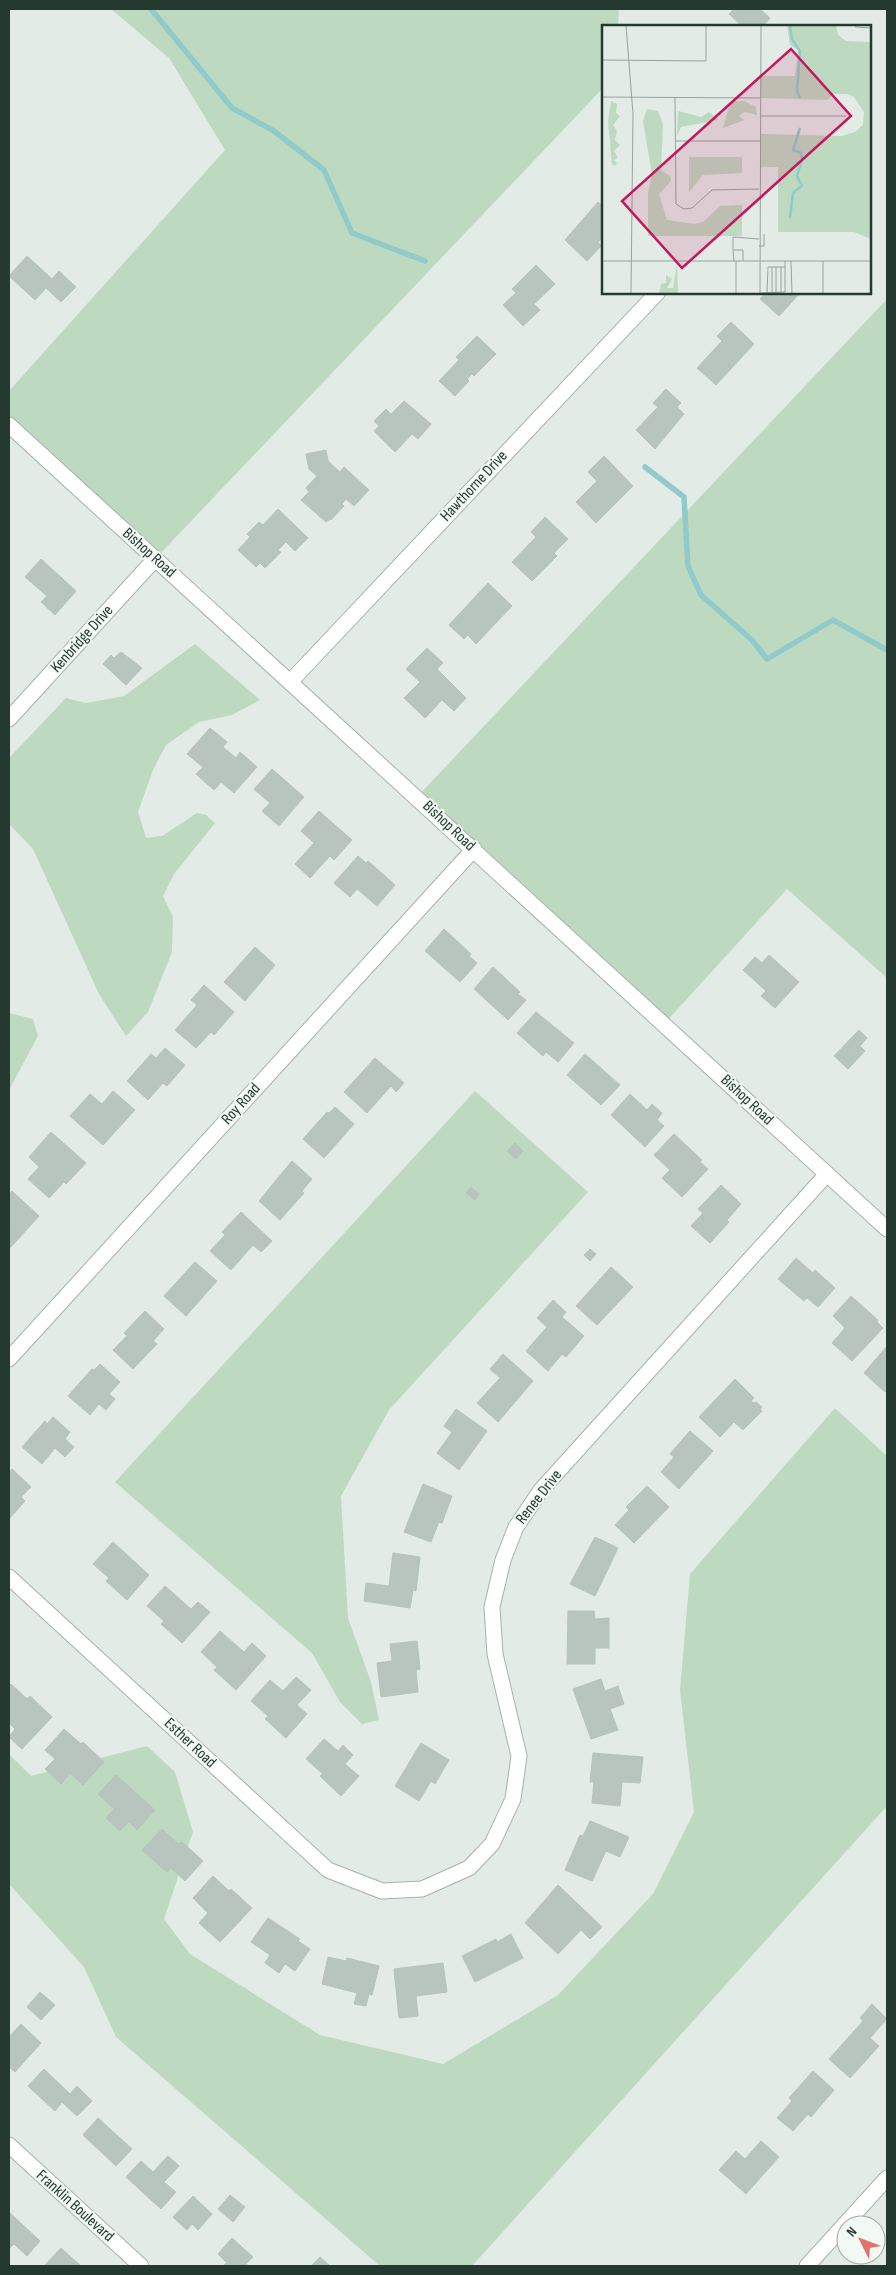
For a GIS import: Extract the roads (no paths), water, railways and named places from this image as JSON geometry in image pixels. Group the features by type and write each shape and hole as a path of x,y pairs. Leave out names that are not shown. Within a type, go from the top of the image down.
{"street":[{"name":"Hawthorne Drive","path":"291,681 656,294"},
{"name":"Bishop Road","path":"9,425 291,681 887,1229"},
{"name":"Kenbridge Drive","path":"9,719 155,559"},
{"name":"Roy Road","path":"9,1358 474,849"},
{"name":"Renee Drive","path":"382,1891 422,1889 469,1868 492,1844 513,1799 519,1756 495,1654 492,1608 503,1560 516,1527 541,1490 827,1174"},
{"name":"Esther Road","path":"9,1577 328,1870 382,1891"},
{"name":"Franklin Boulevard","path":"9,2146 141,2266"},
{"path":"807,2266 887,2178"}],"waterway":[{"path":"151,9 232,108 274,131 324,170 352,233 425,261"},
{"path":"645,467 684,497 688,566 701,595 752,640 767,659 833,620 887,650"}]}
